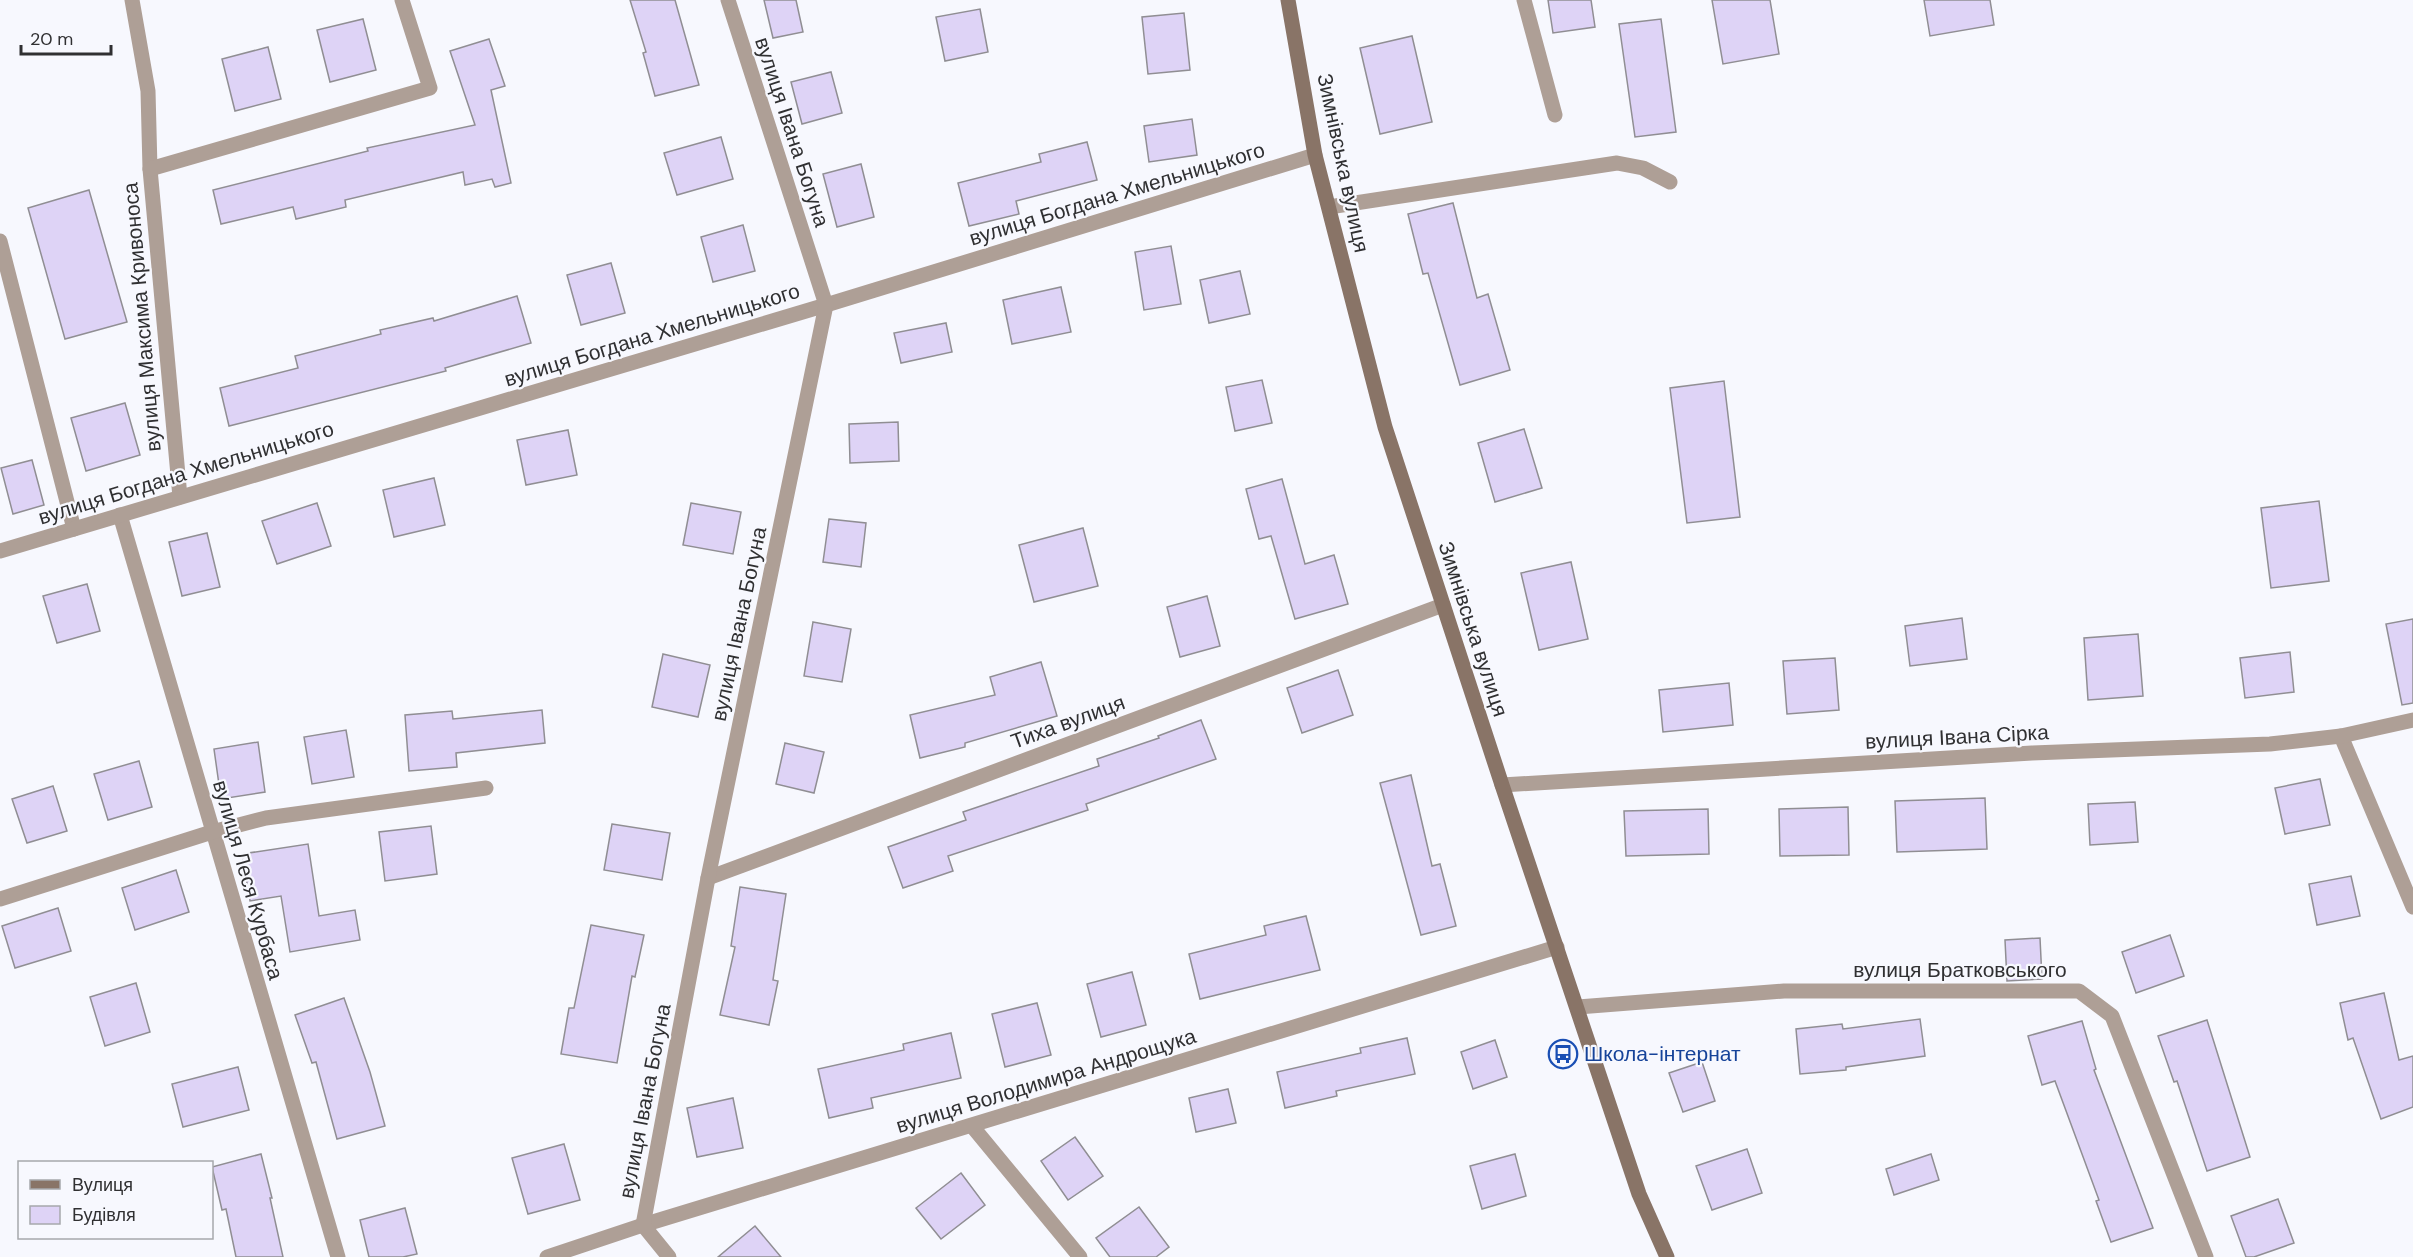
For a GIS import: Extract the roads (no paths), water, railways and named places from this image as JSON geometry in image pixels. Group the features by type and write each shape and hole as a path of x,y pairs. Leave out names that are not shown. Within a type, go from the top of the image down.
{"main road":[{"name":"Зимнівська вулиця","path":"1288,0 1315,155 1385,428 1639,1194 1667,1257"}],"street":[{"name":"вулиця Максима Кривоноса","path":"132,0 148,91 150,169 180,497"},
{"name":"вулиця Максима Кривоноса","path":"150,169 430,88 402,0"},
{"name":"вулиця Івана Богуна","path":"669,1257 643,1225 708,879 826,305 728,0"},
{"path":"1524,0 1555,115"},
{"name":"вулиця Богдана Хмельницького","path":"0,551 826,305 1315,155"},
{"path":"1329,207 1617,163 1643,168 1670,182"},
{"path":"0,241 74,529"},
{"name":"вулиця Леся Курбаса","path":"120,515 338,1257"},
{"name":"Тиха вулиця","path":"708,879 1443,605"},
{"name":"вулиця Івана Сірка","path":"1502,785 2021,754 2270,744 2341,736 2413,720"},
{"path":"2341,736 2413,907"},
{"path":"0,899 212,832 266,818 486,788"},
{"name":"вулиця Володимира Андрощука","path":"547,1257 643,1225 1557,947"},
{"name":"вулиця Братковського","path":"1578,1007 1784,991 2079,991 2112,1016 2206,1257"},
{"path":"972,1126 1080,1257"}],"place":[{"name":"Школа-інтернат","path":"1563,1054"}]}
